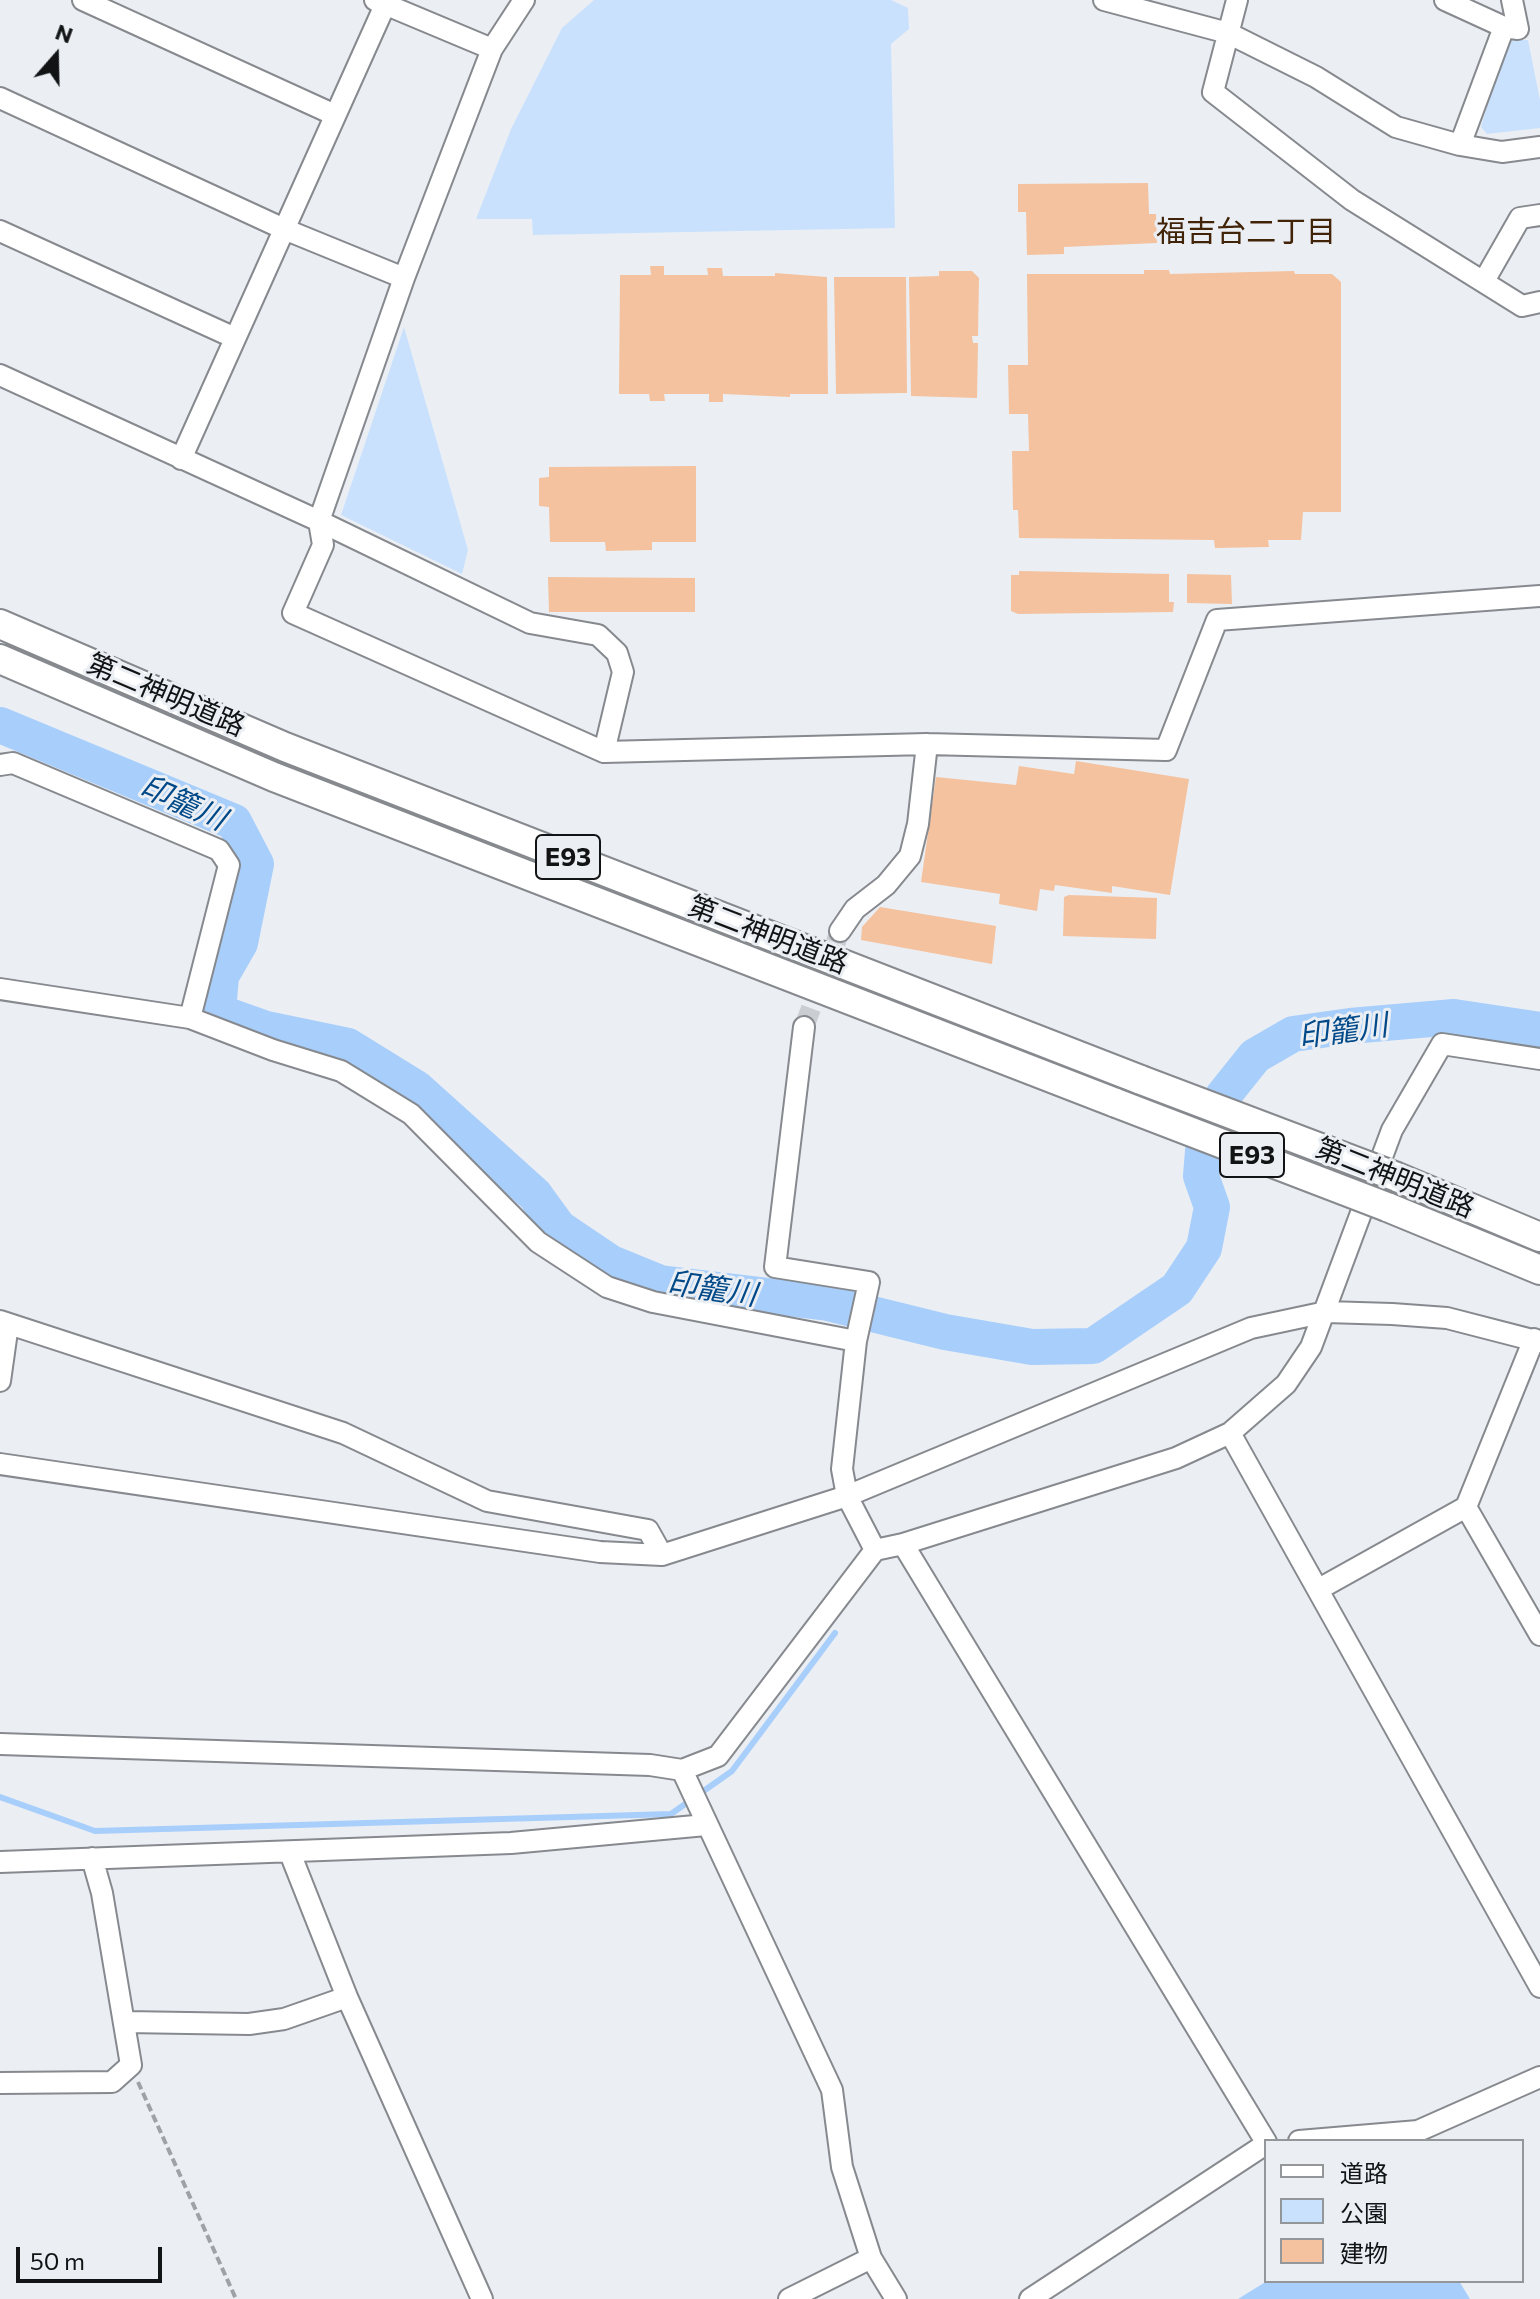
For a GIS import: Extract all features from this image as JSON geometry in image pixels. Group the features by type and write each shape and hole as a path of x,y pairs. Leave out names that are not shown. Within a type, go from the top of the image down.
{"highway":[{"name":"第二神明道路","path":"0,624 285,747 1397,1177 1540,1237"},
{"name":"第二神明道路","path":"0,659 274,777 1387,1207 1540,1270"}],"street":[{"path":"83,0 335,115"},
{"path":"524,0 492,49 404,278 319,521 323,545 293,613 604,752 927,744 1166,750 1217,620 1540,596"},
{"path":"1104,0 1228,33 1316,77 1396,127 1460,145 1502,152 1540,147"},
{"path":"1237,0 1213,92 1352,200 1522,306 1540,302"},
{"path":"1445,0 1504,27 1518,29 1512,0"},
{"path":"181,459 335,115 380,2 492,49"},
{"path":"1460,145 1504,27"},
{"path":"2,105 284,229 404,278"},
{"path":"1484,281 1520,218 1540,215"},
{"path":"0,231 235,338"},
{"path":"0,375 319,521 530,623 598,635 617,653 623,672 604,752"},
{"path":"840,931 855,909 886,885 910,856 918,824 927,744"},
{"path":"0,765 13,763 219,850 229,865 190,1018"},
{"path":"0,989 190,1018 341,1071 411,1114 538,1242 607,1287 653,1302 856,1341"},
{"path":"804,1027 775,1267 869,1282 856,1341 842,1469 847,1496 875,1550"},
{"path":"0,1744 634,1764 682,1770 718,1756 875,1550 903,1544 1176,1458 1230,1433 1286,1384 1311,1347 1392,1130 1442,1044 1540,1059"},
{"path":"0,1464 600,1552 662,1555 847,1496 1251,1328 1326,1312 1447,1318 1537,1341 1466,1507 1319,1589"},
{"path":"0,1381 4,1322 343,1433 487,1501 648,1530 662,1555"},
{"path":"1230,1433 1540,1987"},
{"path":"1466,1507 1540,1635"},
{"path":"903,1544 1264,2140"},
{"path":"682,1770 832,2090 842,2167 871,2258 896,2299"},
{"path":"0,1862 511,1843 706,1825"},
{"path":"290,1853 347,1997 482,2299"},
{"path":"0,2083 112,2082 131,2065 126,2022 92,1858"},
{"path":"126,2022 249,2024 284,2019 347,1997"},
{"path":"1323,2139 1418,2131 1540,2077"},
{"path":"1030,2299 1264,2144"},
{"path":"789,2299 871,2258"}],"path":[{"path":"131,2065 236,2299"}],"green space":[{"path":"594,0 891,0 908,8 909,29 891,44 895,228 533,235 532,219 476,219 511,129 562,28"},
{"path":"1506,40 1528,40 1540,100 1540,128 1487,134 1481,127"},
{"path":"404,327 468,550 462,574 341,515"}],"shaded area":[{"path":"1264,2283 1460,2283 1470,2299 1238,2299"}],"building":[{"path":"1148,183 1149,214 1156,214 1157,243 1064,247 1064,254 1027,255 1026,212 1018,212 1018,184"},
{"path":"650,266 664,266 664,275 708,275 707,268 722,268 723,276 775,276 775,273 827,277 828,394 790,394 790,397 723,394 723,402 709,402 709,394 664,394 665,401 650,401 649,394 619,394 620,275 651,275"},
{"path":"1144,270 1169,270 1170,274 1294,271 1295,274 1332,274 1341,282 1341,512 1303,512 1301,540 1268,540 1269,547 1215,548 1214,540 1019,538 1018,510 1013,510 1012,451 1029,451 1028,414 1009,414 1008,365 1028,365 1027,274 1144,274"},
{"path":"939,271 972,271 979,278 978,336 972,336 973,343 978,343 977,398 911,396 909,277 939,276"},
{"path":"834,277 906,277 907,393 836,394"},
{"path":"696,466 696,542 652,542 652,550 606,551 605,542 550,542 549,507 539,506 539,478 549,477 549,467"},
{"path":"1019,571 1169,574 1169,602 1174,602 1173,612 1018,614 1011,611 1011,575 1019,575"},
{"path":"1187,574 1231,575 1232,604 1187,603"},
{"path":"548,577 695,578 695,612 549,612"},
{"path":"1076,761 1189,779 1170,895 1112,886 1112,893 1055,885 1054,891 1040,889 1037,911 999,904 1000,894 921,882 936,777 1016,785 1019,766 1074,774"},
{"path":"1064,897 1157,898 1156,939 1063,936"},
{"path":"880,907 996,926 992,964 861,940 862,927"}],"waterway":[{"name":"印籠川","path":"0,725 234,822 256,864 240,943 221,976 218,1012 266,1029 348,1046 416,1088 535,1195 559,1228 611,1263 660,1283 828,1303 945,1332 1032,1347 1093,1346 1177,1289 1204,1248 1212,1207 1201,1176 1203,1151 1223,1096 1255,1056 1293,1034 1350,1026 1454,1017 1540,1030"},
{"path":"0,1797 95,1831 671,1814 732,1771 835,1633"}],"tunnel":[{"path":"804,1027 840,931"}],"district":[{"name":"福吉台二丁目","path":"1246,232"}]}
